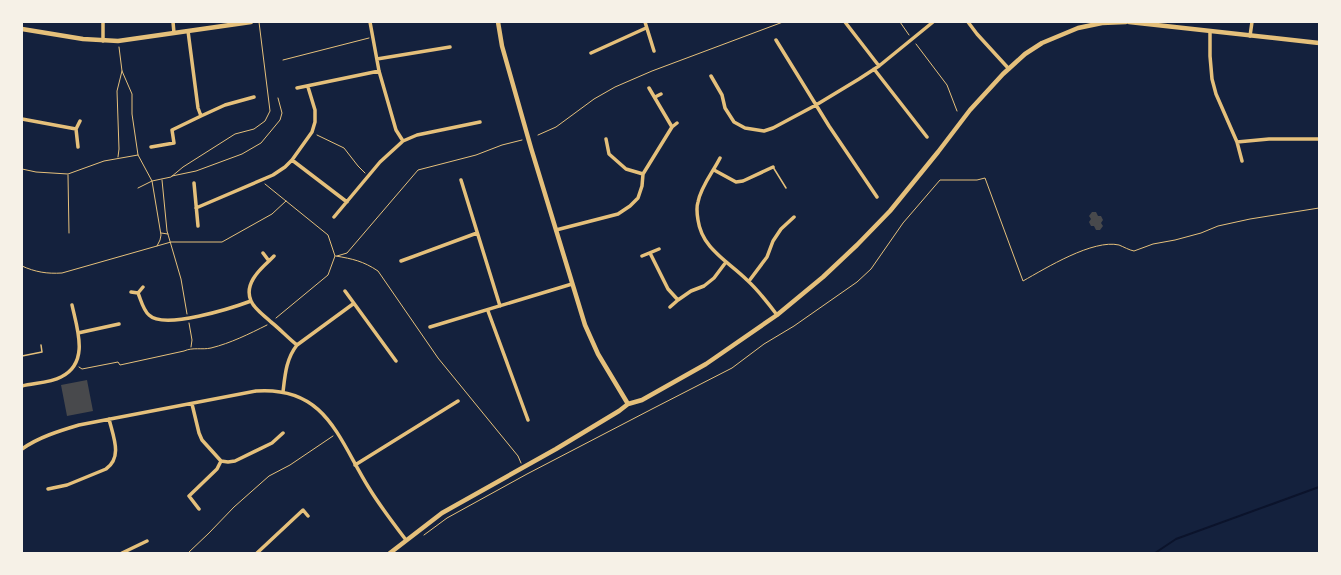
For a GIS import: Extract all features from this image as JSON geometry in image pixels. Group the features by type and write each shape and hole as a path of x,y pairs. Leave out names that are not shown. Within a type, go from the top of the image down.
{"street":[{"path":"103,22 103,41"},
{"path":"173,22 174,33"},
{"path":"22,29 83,39 118,41 251,22"},
{"path":"370,22 379,70 396,130 403,141"},
{"path":"498,22 502,46 585,325 598,354 628,404"},
{"path":"645,22 654,51"},
{"path":"845,22 879,66"},
{"path":"711,76 722,95 725,108 729,116 734,122 744,128 764,131 773,128 874,70 933,22"},
{"path":"968,22 1009,69"},
{"path":"390,553 442,513 524,467 619,411 628,404 642,400 706,364 777,315 823,277 890,211 970,110 1025,54 1059,34 1102,23 1126,22"},
{"path":"1129,22 1319,43"},
{"path":"1250,36 1252,22"},
{"path":"591,53 646,28"},
{"path":"188,31 198,108 201,116"},
{"path":"1210,31 1212,79 1216,94 1237,142 1242,161"},
{"path":"776,40 829,126 877,197"},
{"path":"377,59 450,46"},
{"path":"297,88 379,70"},
{"path":"874,70 927,137"},
{"path":"196,208 262,180 285,167 292,160 312,132 315,122 315,110 308,86"},
{"path":"649,88 672,127"},
{"path":"655,97 661,94"},
{"path":"151,147 174,143 172,130 225,105 254,97"},
{"path":"22,119 76,129"},
{"path":"78,148 76,129 80,121"},
{"path":"334,217 380,162 403,141 417,135 480,122"},
{"path":"556,230 618,214 630,206 638,198 642,186 643,174 672,127 677,123"},
{"path":"606,139 609,154 626,169 643,174"},
{"path":"1237,142 1269,139 1319,139"},
{"path":"720,158 704,186 698,202 697,213 699,228 703,238 710,248 749,281 777,315"},
{"path":"292,160 347,202"},
{"path":"714,170 736,182 743,181 773,167"},
{"path":"461,180 500,306"},
{"path":"194,183 198,226"},
{"path":"749,281 768,257 773,241 781,229 794,217"},
{"path":"401,261 477,233"},
{"path":"642,256 659,249"},
{"path":"263,253 269,261"},
{"path":"650,253 668,289 678,300"},
{"path":"274,256 257,272 251,281 251,301 259,311 297,345"},
{"path":"670,307 691,291 704,286 714,278 726,262"},
{"path":"430,327 465,316 488,311 572,284"},
{"path":"138,293 143,287"},
{"path":"345,291 396,361"},
{"path":"131,292 138,293"},
{"path":"138,293 149,315 162,321 188,318 227,310 251,301"},
{"path":"283,392 288,359 297,345 353,304"},
{"path":"22,386 61,378 68,373 74,365 79,354 80,343 72,305"},
{"path":"488,311 528,420"},
{"path":"78,332 119,324"},
{"path":"22,449 53,432 109,419 256,391 271,390 283,392 309,402 324,414 382,508 406,540"},
{"path":"356,465 458,401"},
{"path":"192,404 202,440 221,461 235,461 272,442 283,433"},
{"path":"48,489 67,485 106,469 111,465 115,459 116,452 109,419"},
{"path":"199,509 189,496 217,469 221,461"},
{"path":"257,553 303,510 308,516"},
{"path":"122,553 147,541"}],"lane":[{"path":"773,167 786,188"},
{"path":"22,356 42,352 41,344"}],"path":[{"path":"171,177 183,167 235,134 254,129 265,122 270,111 259,22"},
{"path":"538,135 556,127 594,99 615,86 783,22"},
{"path":"900,22 947,85 958,111"},
{"path":"283,60 373,37"},
{"path":"118,41 122,71 132,94 132,114 138,155 152,181 160,233 160,240 156,246"},
{"path":"118,158 119,138 117,91 122,71"},
{"path":"138,188 152,181 196,171 242,154 260,143 280,120 282,113 278,98"},
{"path":"312,132 344,148 358,166 369,176"},
{"path":"335,256 347,253 418,170 476,155 502,145 523,140"},
{"path":"22,169 36,172 68,174 104,161 138,155"},
{"path":"68,174 69,233"},
{"path":"423,535 447,518 500,489 732,368 764,344 794,326 857,282 870,269 903,223 940,180 977,180 985,178 1023,280 1070,256 1099,246 1118,245 1134,252 1153,244 1175,240 1201,233 1218,226 1250,218 1319,208"},
{"path":"74,365 82,369 118,362 120,364 184,351 191,348 192,340 181,279 168,234 162,179"},
{"path":"262,180 328,235 335,256"},
{"path":"22,266 36,272 50,274 62,273 171,242 222,242 272,214 286,200"},
{"path":"160,233 168,234"},
{"path":"335,256 366,263 378,271 438,358 518,456 524,467"},
{"path":"188,553 234,506 269,476 290,465 337,433"}],"building":[{"path":"1092,212 1096,212 1103,220 1101,223 1103,226 1100,230 1096,230 1089,222 1091,219 1089,216"},
{"path":"87,380 93,411 67,416 61,385"}],"waterway":[{"path":"1155,553 1176,539 1319,487"}]}
